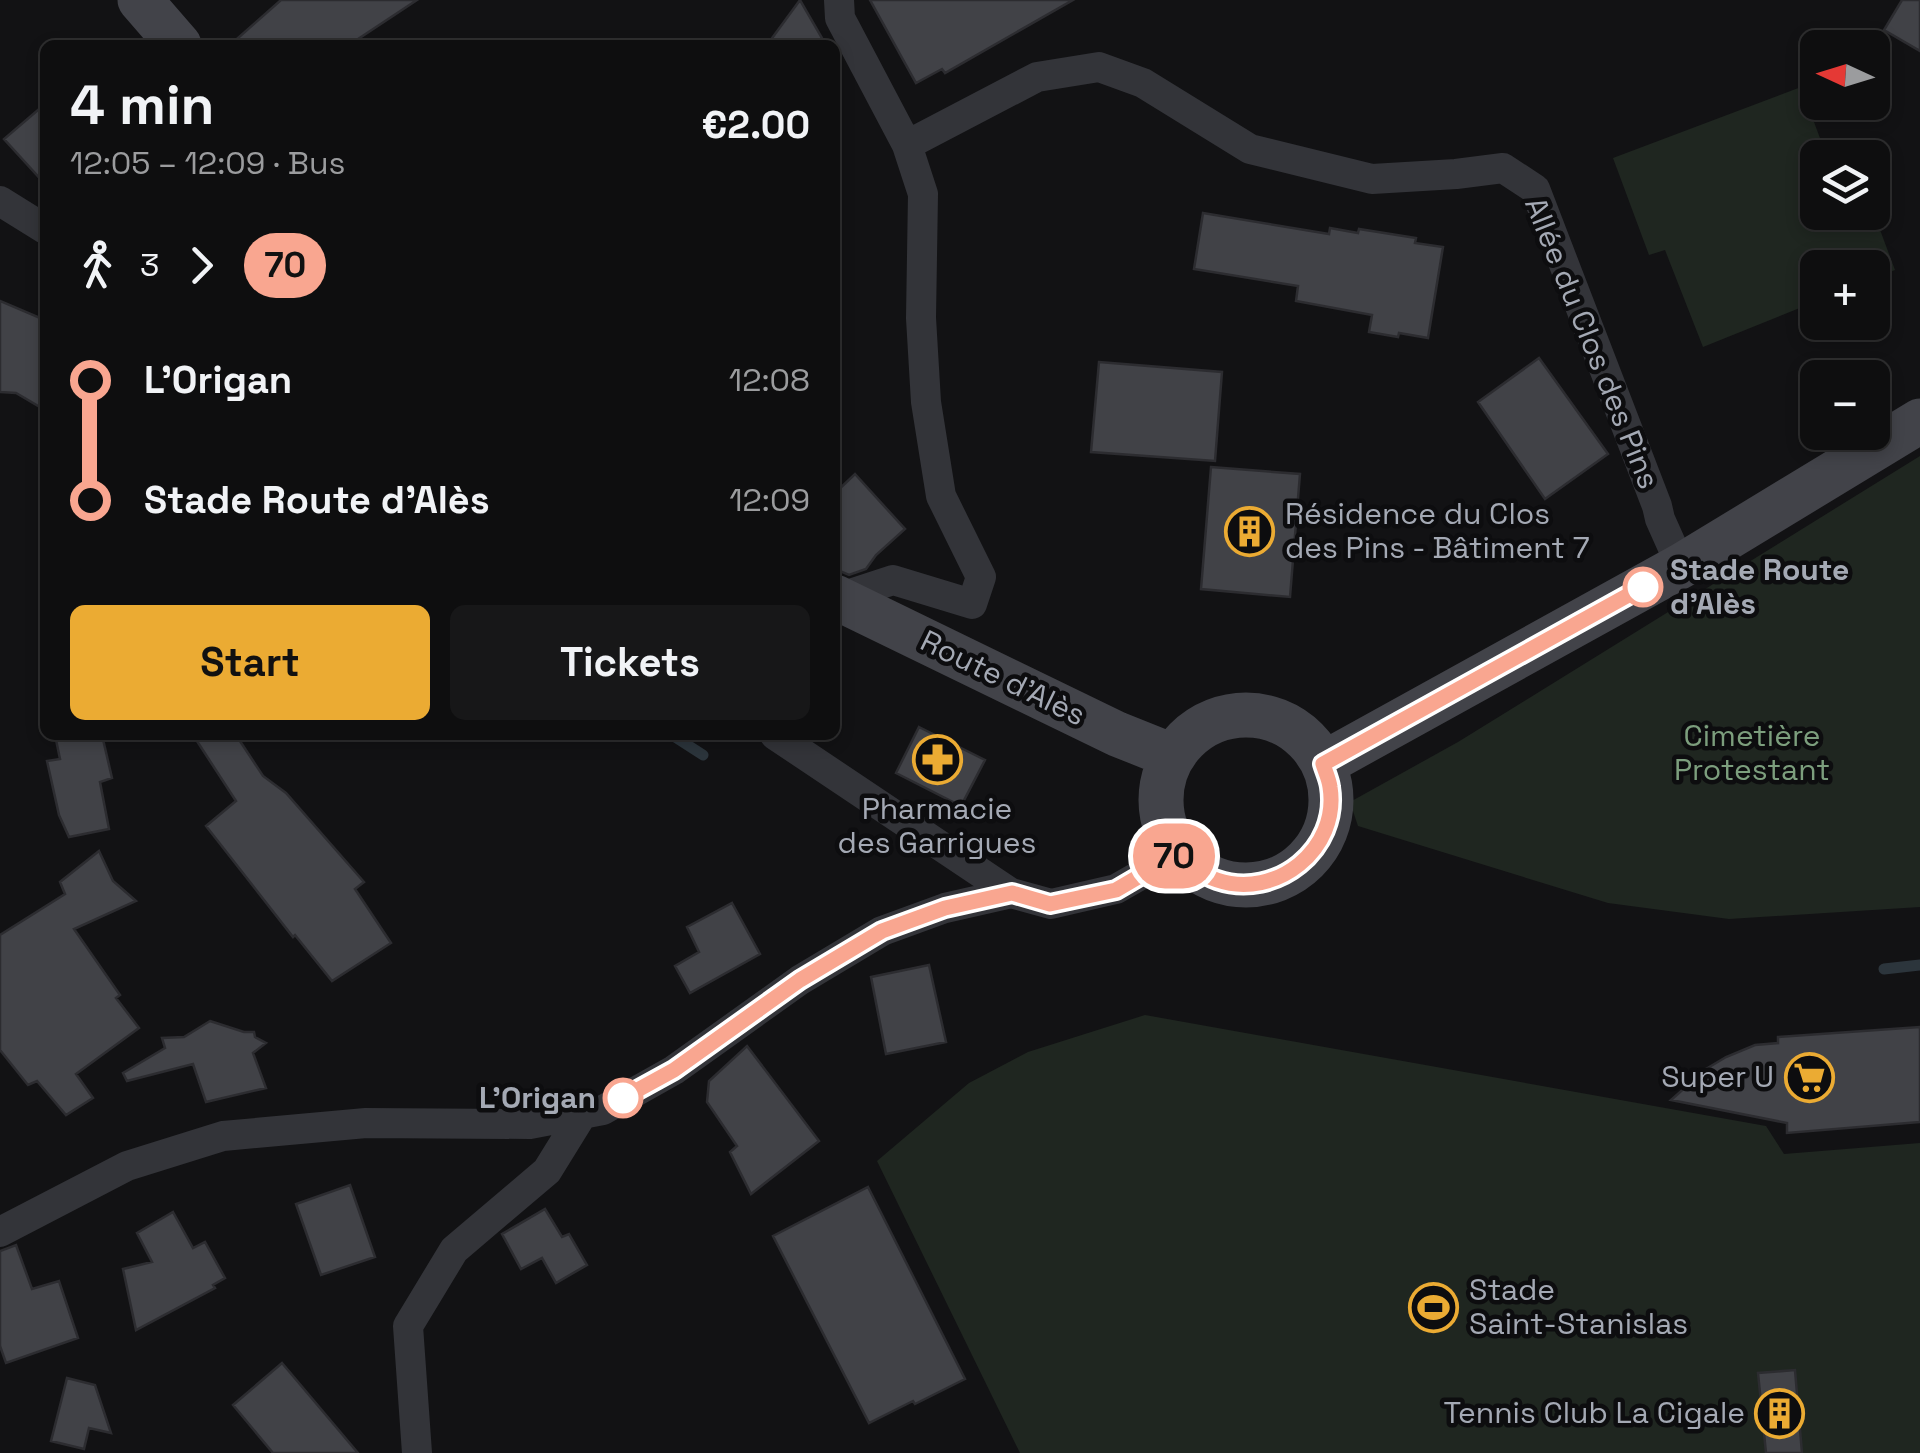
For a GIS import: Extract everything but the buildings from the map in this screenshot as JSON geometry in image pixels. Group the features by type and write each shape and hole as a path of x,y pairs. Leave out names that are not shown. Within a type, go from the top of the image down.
{"main road":[{"path":"140,0 175,40"},
{"path":"1323,764 1681,566 1920,422"},
{"name":"Route d'Alès","path":"840,600 1117,734 1172,756"},
{"path":"1236,714 1263,716 1288,725 1308,741 1323,764 1330,788 1330,813 1323,836 1309,857 1290,873 1264,883 1236,885 1214,880 1179,853 1166,830 1160,806 1162,780 1172,756 1188,736 1211,722 1236,714"}],"street":[{"path":"839,0 840,18 907,145 923,194 921,318 926,402 942,496 981,577 972,604 893,580 840,597"},
{"name":"Allée du Clos des Pins","path":"907,145 1037,77 1100,67 1144,83 1250,148 1268,153 1372,178 1503,168 1535,188 1681,566"},
{"path":"0,200 40,226"},
{"path":"783,740 1012,893 1050,904 1116,890 1179,853"},
{"path":"0,1232 127,1166 223,1136 366,1124 530,1124 602,1110 674,1070 800,980 882,931 945,908 1012,893"},
{"path":"417,1453 408,1326 454,1250 548,1172 581,1116"}],"green space":[{"path":"1800,87 1800,120 1813,120 1821,140 1800,140 1800,230 1880,230 1888,250 1800,250 1800,308 1703,347 1665,250 1649,255 1613,158"},
{"name":"Cimetière Protestant","path":"1920,456 1920,907 1729,919 1608,903 1358,826 1350,802 1458,742"},
{"name":"Stade Saint-Stanislas","path":"1145,1015 1766,1126 1784,1154 1920,1143 1920,1453 1020,1453 877,1161 969,1083 1028,1052"}],"waterway":[{"path":"680,740 703,755"},
{"path":"1884,969 1920,965"}],"bus line":[{"name":"70","path":"623,1098 674,1070 800,980 882,931 945,908 1012,893 1050,904 1116,890 1179,853 1214,880 1236,885 1264,883 1290,873 1309,857 1323,836 1330,813 1330,788 1323,764 1643,587"}],"place":[{"name":"Résidence du Clos des Pins - Bâtiment 7","path":"1250,531"},
{"name":"Stade Route d'Alès","path":"1643,587"},
{"name":"Pharmacie des Garrigues","path":"937,760"},
{"name":"Super U","path":"1809,1077"},
{"name":"L'Origan","path":"623,1098"},
{"name":"Stade Saint-Stanislas","path":"1434,1307"},
{"name":"Tennis Club La Cigale","path":"1780,1413"}]}
